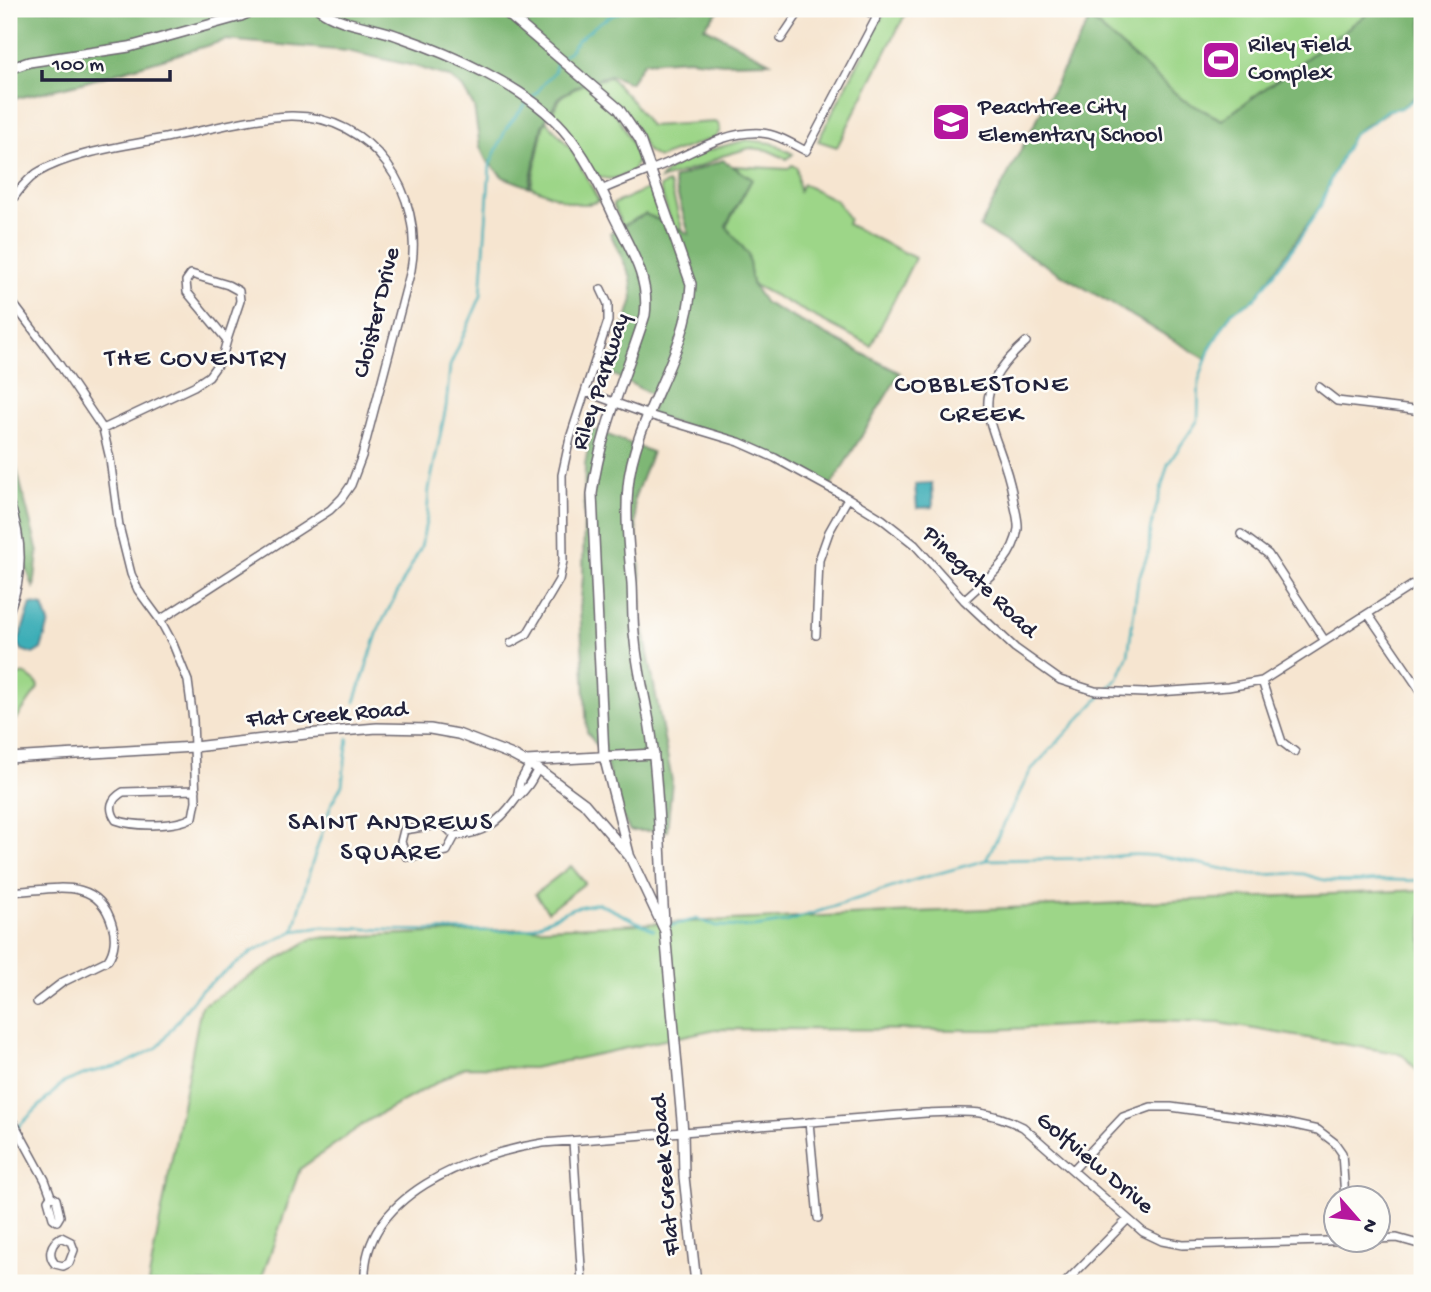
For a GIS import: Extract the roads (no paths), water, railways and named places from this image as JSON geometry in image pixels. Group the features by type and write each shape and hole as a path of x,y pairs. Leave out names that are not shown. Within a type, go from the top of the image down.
{"street":[{"path":"9,69 29,62 128,47 241,16 257,9"},
{"name":"Riley Parkway","path":"319,9 340,21 381,30 448,55 522,95 545,111 578,148 635,255 647,297 645,315 598,452 592,494 604,756 630,857"},
{"path":"502,9 619,109 640,141 691,284 690,300 680,339 649,415 629,474 627,509 634,640 654,754 665,930"},
{"path":"781,39 801,9"},
{"path":"864,9 877,17"},
{"path":"601,190 708,143 744,134 776,136 806,152 881,9"},
{"name":"Cloister Drive","path":"9,204 32,177 67,160 253,121 293,116 328,123 351,132 384,160 411,209 415,239 411,270 362,456 351,485 342,498 314,522 160,621"},
{"path":"103,429 194,386 209,376 218,365 227,340 240,301 239,291 229,285 191,274 186,281 187,292 227,340"},
{"path":"511,643 527,634 559,580 563,561 562,475 570,438 608,321 608,304 601,289"},
{"path":"9,298 59,364 103,429 110,458 119,526 131,574 182,662 188,681 197,801 193,817 184,822 138,825 116,820 112,814 112,802 123,792 196,790"},
{"path":"964,600 998,570 1007,557 1018,527 1011,486 987,416 987,403 1000,367 1026,342"},
{"path":"1319,387 1337,401 1422,411"},
{"name":"Pinegate Road","path":"586,392 649,415 739,442 775,458 848,498 882,519 915,545 964,600 1015,648 1060,680 1101,691 1200,689 1262,681 1422,579"},
{"path":"816,635 819,561 829,532 848,498"},
{"path":"9,505 19,538 20,552 16,589 9,608"},
{"path":"1241,534 1268,555 1325,641"},
{"path":"1368,614 1422,693"},
{"path":"1262,681 1282,741 1295,752"},
{"name":"Flat Creek Road","path":"9,758 194,747 306,734 409,728 458,734 487,743 531,765 584,803 630,857 665,930 684,1132 684,1177 696,1283"},
{"path":"455,836 478,833 504,816 516,797 527,788 531,765 604,756 654,754"},
{"path":"443,824 455,836 447,851 412,858 406,856 401,842 404,830 443,824"},
{"path":"9,892 60,888 82,890 99,898 113,926 114,944 107,960 63,982 37,1002"},
{"path":"1073,1170 1123,1117 1151,1107 1171,1107 1318,1130 1335,1143 1342,1153 1344,1184"},
{"name":"Golfview Drive","path":"365,1283 366,1261 383,1221 408,1196 448,1172 494,1153 517,1147 573,1141 963,1111 1000,1116 1023,1127 1150,1236 1182,1245 1322,1241"},
{"path":"9,1114 45,1180 51,1196 48,1200 53,1218 57,1221 61,1237"},
{"path":"809,1122 818,1218"},
{"path":"573,1141 582,1283"},
{"path":"1065,1283 1128,1219"},
{"path":"1392,1238 1422,1245"}],"water":[{"path":"932,483 933,507 917,508 915,484"},
{"path":"31,604 43,606 49,623 41,649 33,654 22,650 18,643"}],"waterway":[{"path":"564,56 596,25 631,9"},
{"path":"533,97 554,72 558,60"},
{"path":"986,860 1031,770 1118,678 1128,655 1138,581 1149,551 1150,530 1168,464 1198,420 1199,380 1210,348 1232,312 1255,299 1299,240 1321,205 1354,133 1387,110 1401,108 1422,94"},
{"path":"355,702 379,628 421,547 429,489 446,407 450,366 481,296 490,164 507,127 526,104"},
{"path":"294,931 332,802 342,785 348,738"},
{"path":"670,926 697,919 716,926 755,927 786,922 986,860 1142,855 1178,859 1250,874 1304,874 1322,880 1342,882 1422,880"},
{"path":"9,1136 63,1083 88,1073 123,1065 158,1047 200,991 252,952 294,931 323,927 515,931 531,928 573,908 598,903 654,930"}],"place":[{"name":"Riley Field Complex","path":"1221,60"},
{"name":"Peachtree City Elementary School","path":"951,122"}],"district":[{"name":"THE COVENTRY","path":"197,360"},
{"name":"COBBLESTONE CREEK","path":"982,401"},
{"name":"SAINT ANDREWS SQUARE","path":"391,839"}]}
